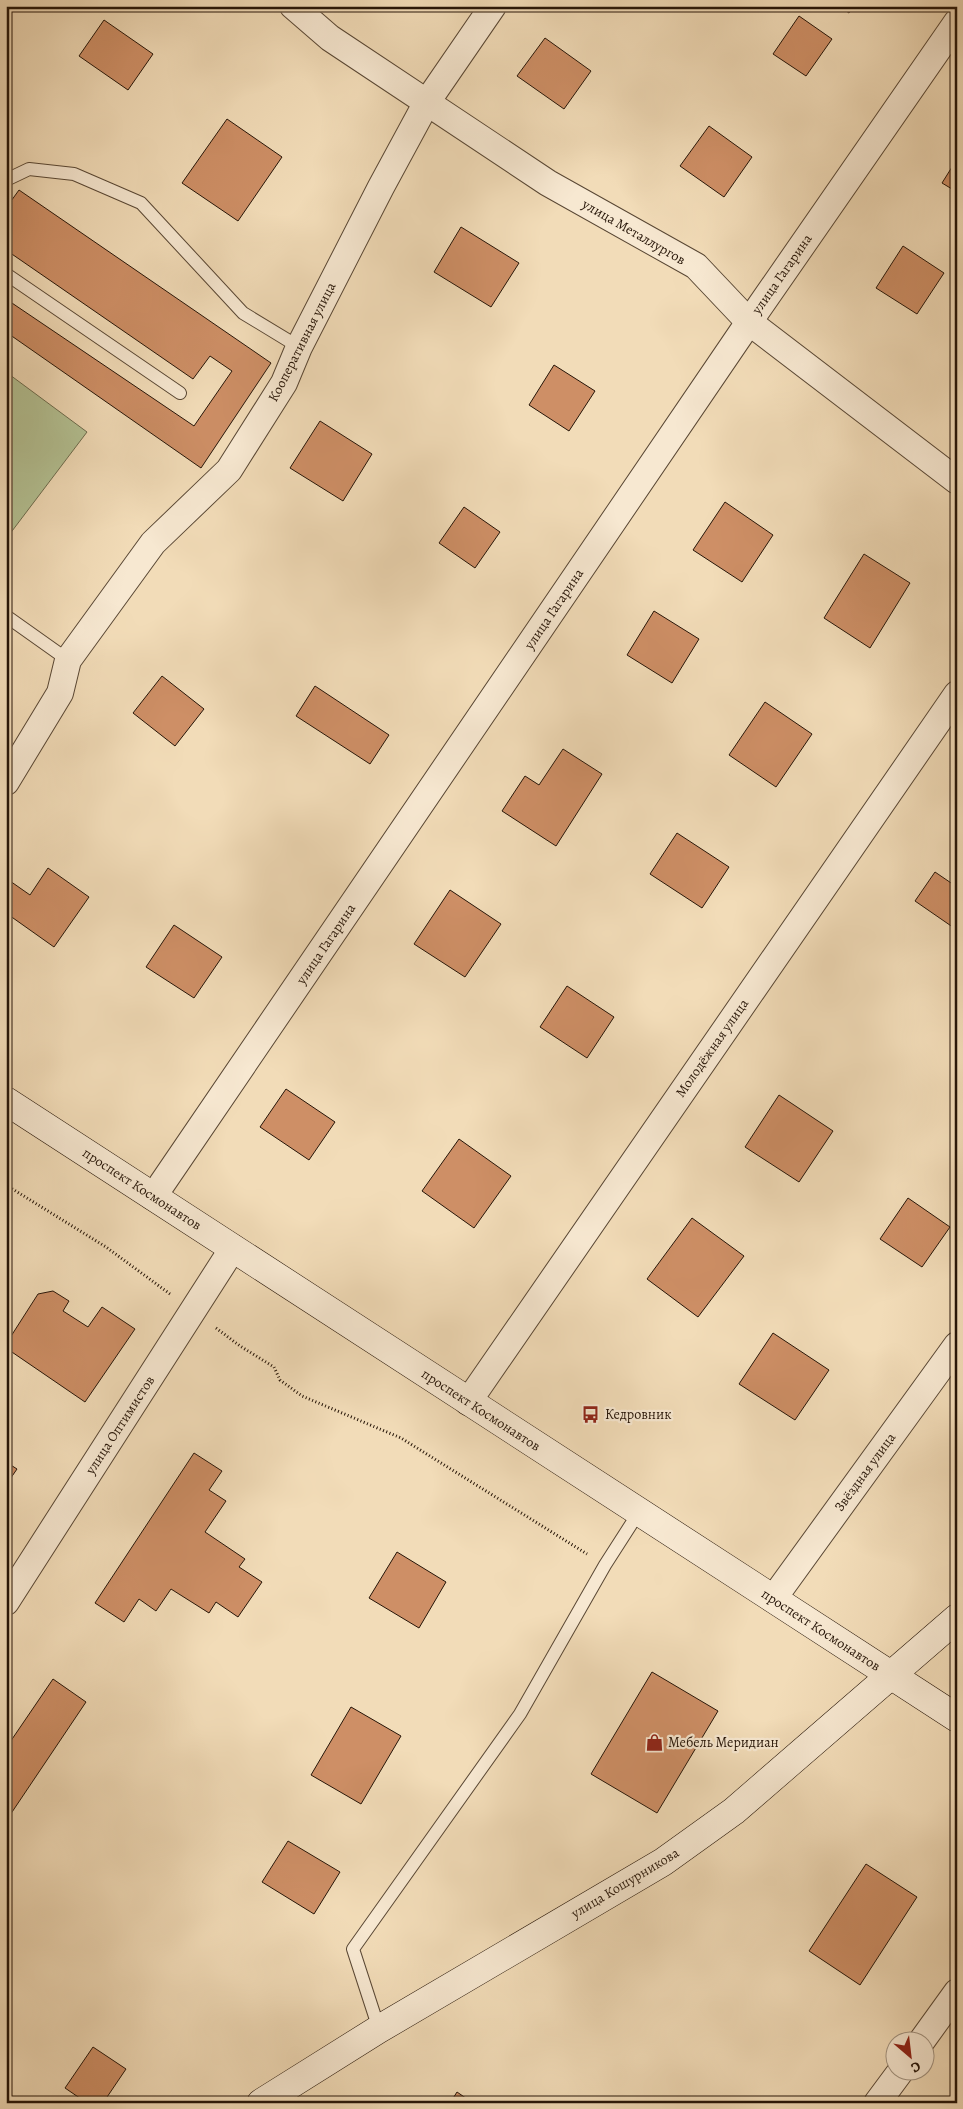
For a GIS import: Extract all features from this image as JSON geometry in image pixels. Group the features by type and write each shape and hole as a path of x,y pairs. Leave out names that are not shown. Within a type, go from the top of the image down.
{"main road":[{"name":"проспект Космонавтов","path":"6,1101 957,1718"},
{"name":"улица Кошурникова","path":"261,2103 379,2029 663,1862 734,1811 957,1618"}],"street":[{"name":"улица Металлургов","path":"293,6 330,38 548,183 696,266 749,322 957,481"},
{"name":"Кооперативная улица","path":"6,782 60,693 68,660 153,543 229,470 284,383 299,347 427,102 492,6"},
{"name":"улица Гагарина","path":"153,1197 749,322 957,22"},
{"name":"Молодёжная улица","path":"468,1402 957,694"},
{"name":"улица Оптимистов","path":"6,1602 233,1248"},
{"name":"Звёздная улица","path":"773,1599 957,1344"},
{"path":"928,2032 957,1992"},
{"path":"878,2103 893,2082"}],"lane":[{"path":"6,180 29,169 74,174 141,203 243,313 299,347"},
{"path":"6,274 180,393"},
{"path":"6,616 68,660"},
{"path":"379,2029 353,1949 520,1714 605,1565 639,1512"}],"path":[{"path":"6,1185 106,1247 240,1346 274,1367 280,1380 302,1396 401,1438 605,1565"}],"green space":[{"path":"6,372 87,432 6,539"}],"building":[{"path":"839,6 854,6 849,13"},
{"path":"799,16 832,39 806,76 773,54"},
{"path":"104,20 153,54 128,90 79,56"},
{"path":"545,38 591,71 564,109 517,76"},
{"path":"227,119 282,157 238,221 182,183"},
{"path":"709,126 752,157 724,197 680,166"},
{"path":"957,159 957,192 942,183"},
{"path":"19,190 271,363 201,468 6,332 6,299 194,426 232,371 210,356 193,379 6,250 6,208"},
{"path":"461,227 519,263 491,307 434,272"},
{"path":"903,246 944,273 917,314 876,288"},
{"path":"554,365 595,391 569,431 529,405"},
{"path":"320,421 372,454 343,501 290,468"},
{"path":"725,502 773,535 742,582 693,550"},
{"path":"464,507 500,532 475,568 439,543"},
{"path":"864,554 910,583 870,648 824,618"},
{"path":"654,611 699,639 672,683 627,655"},
{"path":"162,676 204,709 175,746 133,713"},
{"path":"315,686 389,735 370,764 296,716"},
{"path":"765,702 812,734 776,787 729,755"},
{"path":"563,749 602,774 556,846 502,811 525,776 539,785"},
{"path":"677,833 729,867 702,908 650,874"},
{"path":"48,868 89,897 54,947 6,913 6,887 10,881 30,895"},
{"path":"935,872 957,887 957,930 915,901"},
{"path":"450,890 501,924 465,977 414,944"},
{"path":"174,925 222,957 194,998 146,967"},
{"path":"567,986 614,1017 587,1058 540,1027"},
{"path":"286,1089 335,1122 309,1160 260,1127"},
{"path":"779,1095 833,1131 799,1182 745,1147"},
{"path":"459,1139 511,1176 474,1228 422,1191"},
{"path":"908,1198 950,1227 922,1267 880,1239"},
{"path":"692,1218 744,1256 698,1317 647,1279"},
{"path":"53,1291 69,1301 63,1311 88,1327 102,1307 135,1329 85,1402 6,1348 6,1344 38,1294"},
{"path":"773,1333 829,1370 795,1420 739,1384"},
{"path":"194,1453 222,1471 209,1490 226,1501 205,1532 245,1559 239,1567 262,1582 238,1617 216,1602 209,1613 171,1589 156,1611 139,1599 124,1622 95,1603"},
{"path":"6,1462 17,1469 6,1485"},
{"path":"397,1552 446,1582 419,1628 369,1598"},
{"name":"Мебель Меридиан","path":"652,1672 718,1711 657,1813 591,1774"},
{"path":"53,1679 86,1702 6,1821 6,1748"},
{"path":"351,1707 401,1736 361,1804 311,1775"},
{"path":"288,1841 340,1872 314,1914 262,1882"},
{"path":"866,1864 917,1897 860,1985 809,1951"},
{"path":"93,2047 126,2069 103,2103 87,2103 65,2088"},
{"path":"457,2092 473,2103 450,2103"}],"place":[{"name":"Кедровник","path":"591,1414"},
{"name":"Мебель Меридиан","path":"654,1742"}]}
